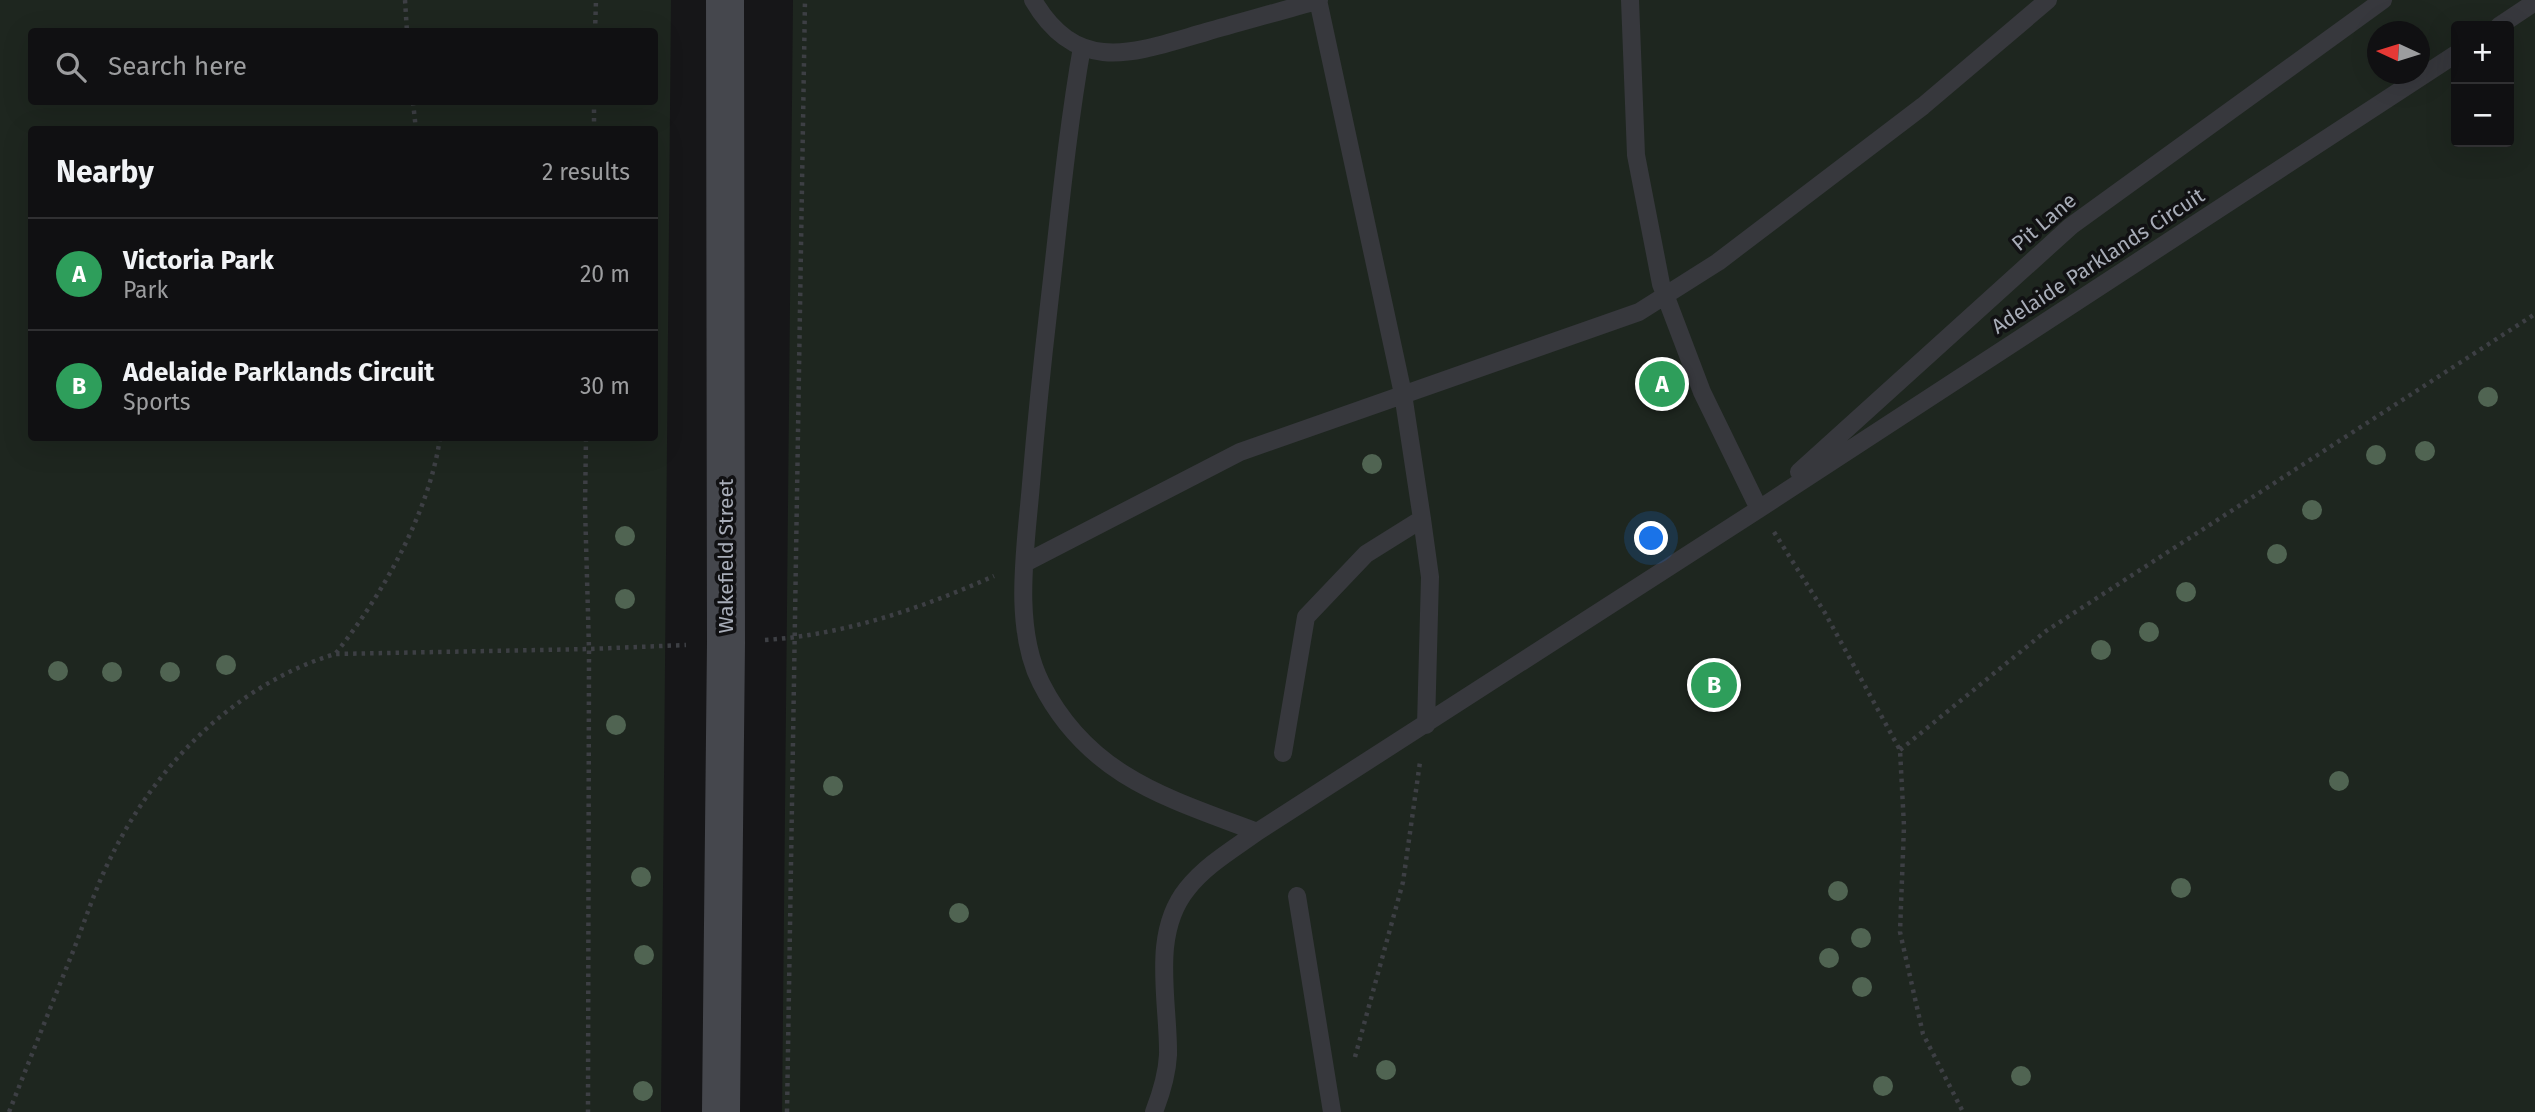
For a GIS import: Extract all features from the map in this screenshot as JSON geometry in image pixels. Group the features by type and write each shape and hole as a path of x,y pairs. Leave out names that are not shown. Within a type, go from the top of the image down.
{"main road":[{"name":"Wakefield Street","path":"721,1112 726,643 725,0"}],"lane":[{"path":"1033,0 1051,28 1082,47 1107,53 1147,50 1319,0 1402,394 1422,519 1430,577 1426,725"},
{"path":"1630,0 1636,155 1661,285 1702,392 1759,509"},
{"path":"1025,563 1240,452 1639,312 1718,262 1912,114 2048,0"},
{"name":"Pit Lane","path":"1759,509 2071,226 2383,0"},
{"path":"2506,21 2535,2"},
{"path":"1082,47 1071,113 1040,389 1025,563 1026,630 1031,657 1041,683 1071,730 1108,765 1157,794 1257,832"},
{"name":"Adelaide Parklands Circuit","path":"1154,1112 1162,1093 1168,1058 1163,970 1171,920 1185,892 1207,867 2451,57"},
{"path":"1283,753 1306,617 1366,554 1422,519"},
{"path":"1297,896 1332,1112"}],"path":[{"path":"405,0 407,28"},
{"path":"595,28 596,0"},
{"path":"787,1112 805,0"},
{"path":"413,105 416,126"},
{"path":"593,126 594,105"},
{"path":"1900,750 2046,631 2535,314"},
{"path":"335,654 357,626 413,529 427,494 439,441"},
{"path":"586,441 589,649 589,1112"},
{"path":"1759,509 1825,613 1900,750 1904,825 1900,932 1923,1034 1963,1112"},
{"path":"794,638 846,628 946,598 1025,563"},
{"path":"9,1112 111,856 136,811 168,767 230,709 277,678 313,660 335,654 589,649"},
{"path":"1354,1061 1403,882 1426,725"}],"shaded area":[{"path":"0,0 671,0 661,1112 0,1112"},
{"path":"793,0 2535,0 2535,1112 782,1112"}],"place":[{"name":"Victoria Park","path":"1662,384"},
{"name":"Adelaide Parklands Circuit","path":"1714,685"}]}
